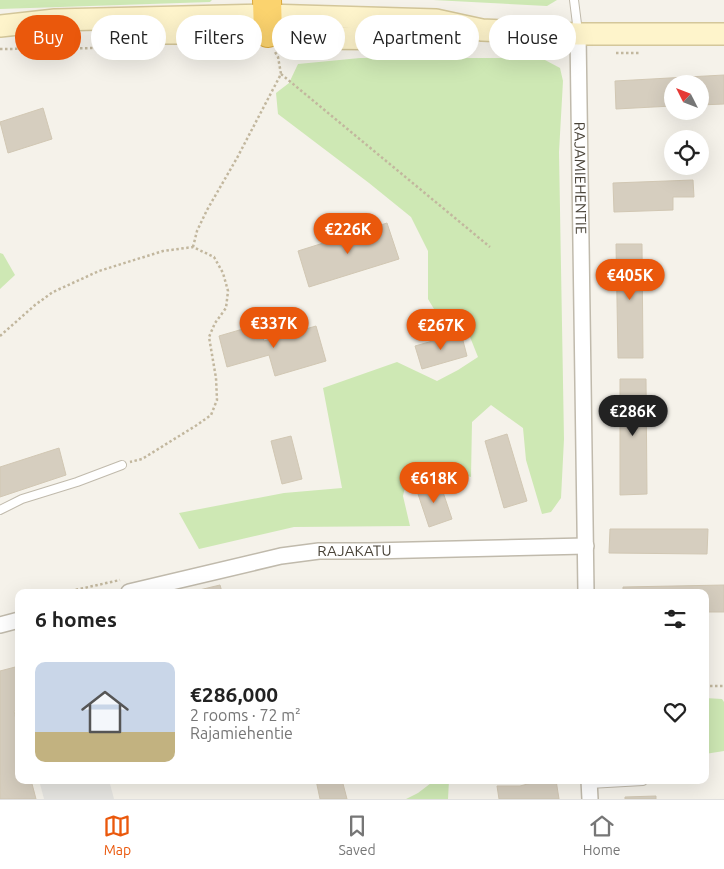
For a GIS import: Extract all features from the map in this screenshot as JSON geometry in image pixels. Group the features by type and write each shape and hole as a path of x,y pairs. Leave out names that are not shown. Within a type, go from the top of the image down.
{"street":[{"path":"0,26 55,20 268,24 306,38 430,39 482,30 578,34 724,34"},
{"path":"0,33 268,24"},
{"name":"RAJAMIEHENTIE","path":"578,34 586,589"},
{"name":"RAJAKATU","path":"142,589 281,556 319,551 586,546"},
{"path":"0,625 15,621"}],"lane":[{"path":"574,0 578,34"},
{"path":"0,510 22,499 77,482 122,465"},
{"path":"590,788 620,784"}],"path":[{"path":"193,247 197,231 206,210 237,158 281,74 268,24"},
{"path":"281,74 490,247"},
{"path":"0,336 53,292 100,271 163,251 193,247 214,257 223,274 228,291 226,308 215,323 209,337 216,378 217,400 210,414 197,425 142,459 122,465"},
{"path":"709,686 724,686"}],"green space":[{"path":"0,0 212,0 210,2 0,9"},
{"path":"433,0 557,0 547,6"},
{"path":"479,58 489,58 489,60 545,60 560,68 563,81 559,152 564,439 561,498 551,512 542,514 526,460 523,428 491,405 472,422 471,477 424,464 409,469 403,496 410,526 294,527 199,549 179,513 284,493 342,488 323,388 397,362 437,381 478,357 464,322 437,314 428,299 428,251 411,217 278,114 276,93 289,83 298,64 345,59 479,60"},
{"path":"0,253 3,254 15,275 0,289"},
{"path":"709,698 722,699 724,702 724,751 709,753"},
{"path":"430,784 449,784 448,799 406,799"}],"shaded area":[{"path":"40,784 110,784 114,799 44,799"}],"building":[{"path":"724,75 724,104 709,105 709,76"},
{"path":"664,78 664,106 616,109 615,81"},
{"path":"43,108 52,139 8,153 0,122"},
{"path":"693,180 694,197 673,197 673,210 614,212 613,183"},
{"path":"387,223 399,259 309,287 298,251"},
{"path":"616,244 642,244 643,358 618,358"},
{"path":"260,324 264,341 316,326 326,361 275,376 269,355 227,367 219,336"},
{"path":"461,333 467,356 422,369 415,346"},
{"path":"620,379 646,379 647,494 620,495"},
{"path":"507,434 527,501 504,508 485,441"},
{"path":"291,436 302,479 282,484 271,441"},
{"path":"59,448 66,475 0,497 0,467"},
{"path":"439,480 452,519 429,527 416,488"},
{"path":"610,529 708,529 707,554 609,553"},
{"path":"220,585 221,589 203,589"},
{"path":"724,585 724,612 709,612 709,589 623,589 623,587"},
{"path":"15,667 15,784 32,784 36,799 0,799 0,671"},
{"path":"317,784 343,784 347,799 320,799"},
{"path":"528,784 557,784 559,799 499,799 497,786"},
{"path":"656,796 656,799 625,799 625,797"}]}
